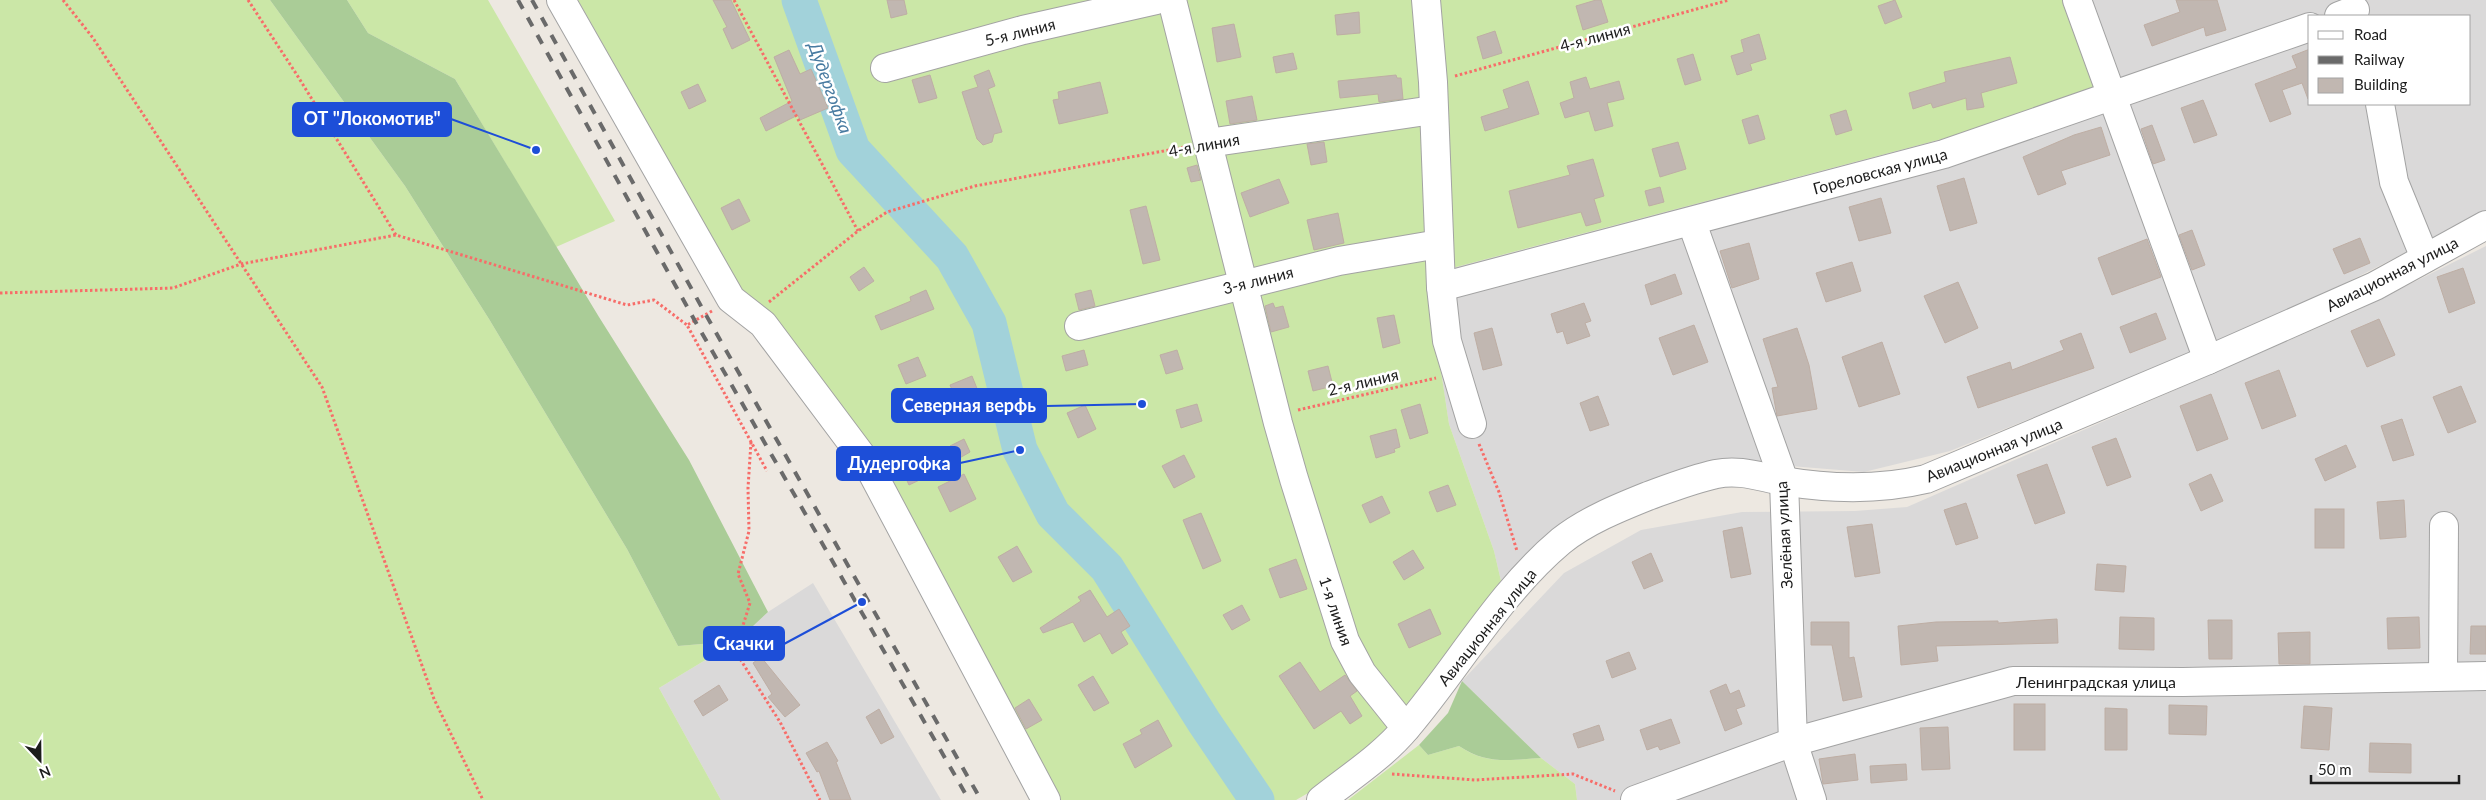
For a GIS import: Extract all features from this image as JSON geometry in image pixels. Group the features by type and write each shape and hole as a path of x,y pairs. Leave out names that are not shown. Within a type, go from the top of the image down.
{"street":[{"path":"561,0 731,299 768,332 867,462 1046,800"},
{"name":"5-я линия","path":"885,68 1023,30 1156,0"},
{"name":"1-я линия","path":"1172,0 1276,415 1344,641 1362,673 1406,728"},
{"path":"1426,0 1433,82 1439,244 1447,341 1472,424"},
{"path":"2077,0 2111,98 2208,360"},
{"name":"Гореловская улица","path":"1442,287 1692,223 1944,154 2111,98 2308,27"},
{"path":"2380,105 2394,182 2425,258"},
{"name":"4-я линия","path":"1208,143 1433,110"},
{"name":"Зелёная улица","path":"1692,223 1784,481 1793,742 1812,800"},
{"name":"Авиационная улица","path":"1320,800 1370,762 1406,728 1526,575 1562,541 1591,522 1622,506 1678,485 1728,472 1742,472 1784,481 1866,487 1896,486 1926,479 2208,360 2375,286 2486,225"},
{"name":"3-я линия","path":"1079,326 1339,260 1439,244"},
{"path":"2443,676 2444,526"},
{"name":"Ленинградская улица","path":"1636,800 1793,742 2013,680 2183,682 2486,676"}],"path":[{"path":"63,0 93,38 322,387 434,699 483,800"},
{"path":"248,0 298,75 396,235"},
{"path":"734,0 858,231"},
{"name":"4-я линия","path":"1433,82 1729,0"},
{"name":"4-я линия","path":"752,316 858,231 887,212 975,186 1208,143"},
{"path":"0,293 173,288 241,264 396,235 628,305 654,300 688,325 767,471"},
{"path":"688,325 731,299"},
{"name":"2-я линия","path":"1276,415 1456,373"},
{"path":"1472,424 1499,492 1526,575"},
{"path":"751,442 749,531 738,574 750,603 735,651 780,722 820,800"},
{"path":"1370,762 1388,774 1475,780 1574,774 1636,800"}],"shaded area":[{"path":"2066,0 2486,0 2486,212 2262,325 1950,451 1864,472 1729,461 1583,509 1501,581 1494,551 1449,424 1429,292 1441,271 1973,131"},
{"path":"2486,246 2486,800 1577,800 1575,784 1541,758 1462,681 1564,573 1641,530 1742,512 1855,511 1907,507 2354,312"},
{"path":"813,583 941,800 721,800 659,688 737,641 768,612"}],"green space":[{"path":"0,0 270,0 405,186 489,319 627,549 678,646 737,641 659,688 721,800 0,800"},
{"path":"270,0 347,0 368,33 455,79 599,317 689,460 768,612 737,641 678,646 627,549 489,319 405,186"},
{"path":"347,0 488,0 615,221 556,247 455,79 368,33"},
{"path":"578,0 2066,0 2101,97 1441,271 1429,292 1449,424 1494,551 1501,581 1397,718 1391,734 1341,774 1296,800 1057,800 877,456 742,291"},
{"path":"1462,681 1541,758 1489,759 1469,752 1459,746 1428,755 1419,745 1448,713"},
{"path":"1419,745 1428,755 1459,746 1488,759 1541,758 1575,784 1577,800 1348,800"}],"building":[{"path":"713,0 731,0 750,40 732,49 723,29 727,27"},
{"path":"887,0 904,0 907,14 891,18"},
{"path":"1601,0 1608,22 1583,30 1576,6"},
{"path":"1895,0 1902,17 1885,24 1878,6"},
{"path":"2176,0 2217,0 2226,30 2206,36 2204,27 2152,46 2144,25 2180,12"},
{"path":"1359,12 1360,33 1337,35 1335,15"},
{"path":"1234,24 1241,57 1217,62 1212,28"},
{"path":"1495,31 1502,53 1483,59 1477,37"},
{"path":"1759,34 1766,59 1750,64 1752,70 1737,75 1731,56 1744,52 1741,40"},
{"path":"789,50 800,74 811,69 828,108 800,120 798,115 766,131 760,118 792,101 774,57"},
{"path":"2308,50 2308,99 2302,83 2282,90 2291,114 2270,122 2255,84 2297,68 2292,56"},
{"path":"1293,53 1297,69 1276,73 1273,57"},
{"path":"1693,54 1701,80 1685,85 1677,59"},
{"path":"2010,57 2017,83 1981,93 1984,107 1967,110 1966,98 1933,108 1931,103 1913,109 1909,93 1946,82 1944,72"},
{"path":"989,70 995,86 988,89 1002,132 994,134 992,142 983,145 977,139 962,92 978,87 974,76"},
{"path":"930,75 937,98 919,103 912,80"},
{"path":"1396,75 1397,78 1401,78 1403,99 1379,102 1378,94 1340,98 1338,81"},
{"path":"1586,77 1590,89 1619,81 1624,99 1607,103 1613,126 1595,131 1589,111 1565,118 1560,103 1574,98 1570,82"},
{"path":"1528,81 1539,114 1485,131 1481,117 1509,108 1503,90"},
{"path":"1100,82 1108,113 1059,124 1053,100 1059,99 1058,92"},
{"path":"698,84 706,101 689,109 681,92"},
{"path":"1252,96 1257,120 1230,124 1226,101"},
{"path":"2203,100 2217,135 2194,143 2181,108"},
{"path":"1846,110 1852,130 1836,135 1830,115"},
{"path":"1758,115 1765,139 1749,144 1742,120"},
{"path":"2152,125 2165,160 2153,164 2141,129"},
{"path":"2101,127 2110,155 2061,171 2066,184 2038,195 2023,157 2074,135"},
{"path":"1324,142 1327,162 1311,165 1307,144"},
{"path":"1678,142 1686,169 1660,177 1652,149"},
{"path":"1593,159 1604,196 1594,199 1601,222 1586,226 1581,212 1518,228 1509,191 1570,175 1567,166"},
{"path":"1197,165 1201,180 1191,182 1187,168"},
{"path":"1964,178 1977,223 1950,231 1937,186"},
{"path":"1279,179 1289,203 1250,217 1241,193"},
{"path":"1660,187 1664,202 1649,206 1645,191"},
{"path":"1881,198 1891,233 1859,241 1849,207"},
{"path":"739,199 750,221 732,230 721,208"},
{"path":"1146,206 1160,260 1143,264 1130,210"},
{"path":"1338,213 1344,243 1314,250 1307,220"},
{"path":"2192,230 2205,265 2192,270 2179,235"},
{"path":"2360,238 2370,263 2344,274 2333,249"},
{"path":"2147,239 2161,277 2112,295 2098,258"},
{"path":"1749,243 1759,279 1732,288 1720,251"},
{"path":"1852,262 1861,291 1826,302 1816,273"},
{"path":"864,267 874,281 859,291 850,277"},
{"path":"2463,268 2475,303 2449,313 2437,277"},
{"path":"1675,274 1682,294 1651,305 1645,285"},
{"path":"1958,282 1978,328 1945,343 1924,296"},
{"path":"926,290 934,309 881,330 875,316 911,301 910,297"},
{"path":"1091,290 1095,306 1079,310 1075,294"},
{"path":"1273,303 1275,308 1283,306 1289,327 1271,332 1265,306"},
{"path":"1584,303 1591,321 1585,323 1590,336 1567,344 1563,331 1557,333 1551,314"},
{"path":"2156,313 2166,339 2130,353 2120,327"},
{"path":"1394,315 1400,343 1383,348 1377,318"},
{"path":"2379,319 2395,355 2367,367 2351,331"},
{"path":"1694,325 1708,362 1673,375 1659,338"},
{"path":"1492,328 1502,365 1483,370 1474,333"},
{"path":"1797,328 1809,365 1817,409 1777,416 1772,388 1778,387 1763,339"},
{"path":"2081,333 2094,368 1978,408 1967,377 2010,362 2012,370 2064,350 2060,341"},
{"path":"1882,342 1900,394 1859,407 1842,357"},
{"path":"1084,350 1088,365 1066,371 1062,356"},
{"path":"1177,350 1183,369 1166,374 1160,355"},
{"path":"918,357 926,376 906,384 898,365"},
{"path":"1328,366 1333,386 1313,391 1308,371"},
{"path":"2279,370 2296,416 2262,429 2245,383"},
{"path":"972,376 980,396 959,406 950,385"},
{"path":"2461,386 2476,422 2448,433 2433,397"},
{"path":"2211,394 2228,439 2197,451 2180,406"},
{"path":"1598,396 1609,425 1590,431 1580,403"},
{"path":"1197,404 1202,421 1181,428 1176,410"},
{"path":"1420,404 1428,433 1410,439 1401,410"},
{"path":"1085,405 1096,429 1078,438 1067,413"},
{"path":"2402,419 2414,455 2393,461 2381,426"},
{"path":"1396,429 1400,447 1394,449 1395,452 1376,458 1370,436"},
{"path":"2116,438 2131,477 2107,486 2092,447"},
{"path":"964,439 970,452 956,460 950,446"},
{"path":"2346,445 2356,467 2325,481 2315,459"},
{"path":"1184,455 1195,477 1174,488 1162,466"},
{"path":"921,456 930,475 909,485 900,466"},
{"path":"2047,464 2065,513 2035,524 2017,475"},
{"path":"964,474 976,499 950,512 938,487"},
{"path":"2211,474 2223,501 2201,511 2189,484"},
{"path":"1448,485 1456,505 1437,512 1429,492"},
{"path":"1382,496 1390,513 1370,523 1362,505"},
{"path":"2404,500 2406,537 2380,539 2377,502"},
{"path":"1966,503 1978,538 1956,545 1944,510"},
{"path":"2315,509 2344,509 2344,548 2315,548"},
{"path":"1201,513 1221,561 1203,569 1183,520"},
{"path":"1872,524 1880,573 1855,577 1847,527"},
{"path":"1742,527 1751,574 1731,578 1723,531"},
{"path":"1017,546 1032,572 1013,582 998,557"},
{"path":"1413,550 1424,568 1404,580 1393,562"},
{"path":"1651,553 1663,581 1644,589 1632,562"},
{"path":"1296,559 1307,589 1280,598 1269,569"},
{"path":"2097,564 2126,566 2124,592 2095,590"},
{"path":"1090,590 1107,617 1119,609 1130,626 1121,632 1128,644 1112,654 1100,633 1084,642 1073,622 1043,633 1040,628 1081,601 1078,597"},
{"path":"1242,605 1250,620 1232,630 1223,615"},
{"path":"1430,609 1441,634 1409,648 1398,624"},
{"path":"2120,617 2154,618 2154,650 2119,649"},
{"path":"2419,617 2420,648 2388,649 2387,618"},
{"path":"2057,619 2058,643 1936,646 1938,661 1901,665 1898,626 1936,622 1998,621 1998,623"},
{"path":"2208,620 2232,620 2232,659 2209,659"},
{"path":"1811,622 1849,622 1849,658 1854,657 1862,697 1843,701 1832,645 1811,645"},
{"path":"2471,626 2486,626 2486,654 2470,654"},
{"path":"2310,632 2310,664 2279,664 2278,633"},
{"path":"1629,652 1636,669 1612,678 1606,661"},
{"path":"761,657 800,705 785,717 768,697 772,694 753,663"},
{"path":"1300,662 1320,692 1345,675 1357,691 1350,696 1362,716 1350,724 1341,711 1314,729 1279,676"},
{"path":"1093,676 1109,703 1094,711 1078,685"},
{"path":"1726,684 1730,694 1739,690 1745,706 1736,709 1742,724 1725,731 1710,691"},
{"path":"719,685 728,700 703,716 694,701"},
{"path":"1029,699 1042,720 1026,729 1015,708"},
{"path":"2014,704 2045,704 2045,750 2014,750"},
{"path":"2169,705 2207,706 2206,735 2169,734"},
{"path":"2304,706 2332,708 2329,750 2301,748"},
{"path":"2105,708 2127,709 2127,750 2105,750"},
{"path":"879,709 894,737 881,744 866,717"},
{"path":"1671,719 1680,743 1660,750 1658,746 1647,750 1640,730"},
{"path":"1158,720 1172,746 1135,768 1123,744 1142,734 1140,730"},
{"path":"1599,725 1604,740 1578,748 1573,734"},
{"path":"1948,727 1950,769 1922,770 1920,728"},
{"path":"827,742 838,761 836,762 851,800 830,800 819,771 817,772 806,753"},
{"path":"2370,743 2411,744 2411,773 2369,772"},
{"path":"1855,754 1858,780 1823,784 1819,759"},
{"path":"1906,764 1907,780 1871,783 1870,766"}],"waterway":[{"name":"Дудергофка","path":"799,0 853,150 952,257 989,323 1020,450 1053,514 1107,568 1204,722 1257,800"}],"railway":[{"path":"518,0 695,321 969,800"},
{"path":"532,0 706,315 981,800"}],"place":[{"name":"ОТ \"Локомотив\"","path":"536,150"},
{"name":"Северная верфь","path":"1142,404"},
{"name":"Дудергофка","path":"1020,450"},
{"name":"Скачки","path":"862,602"}]}
